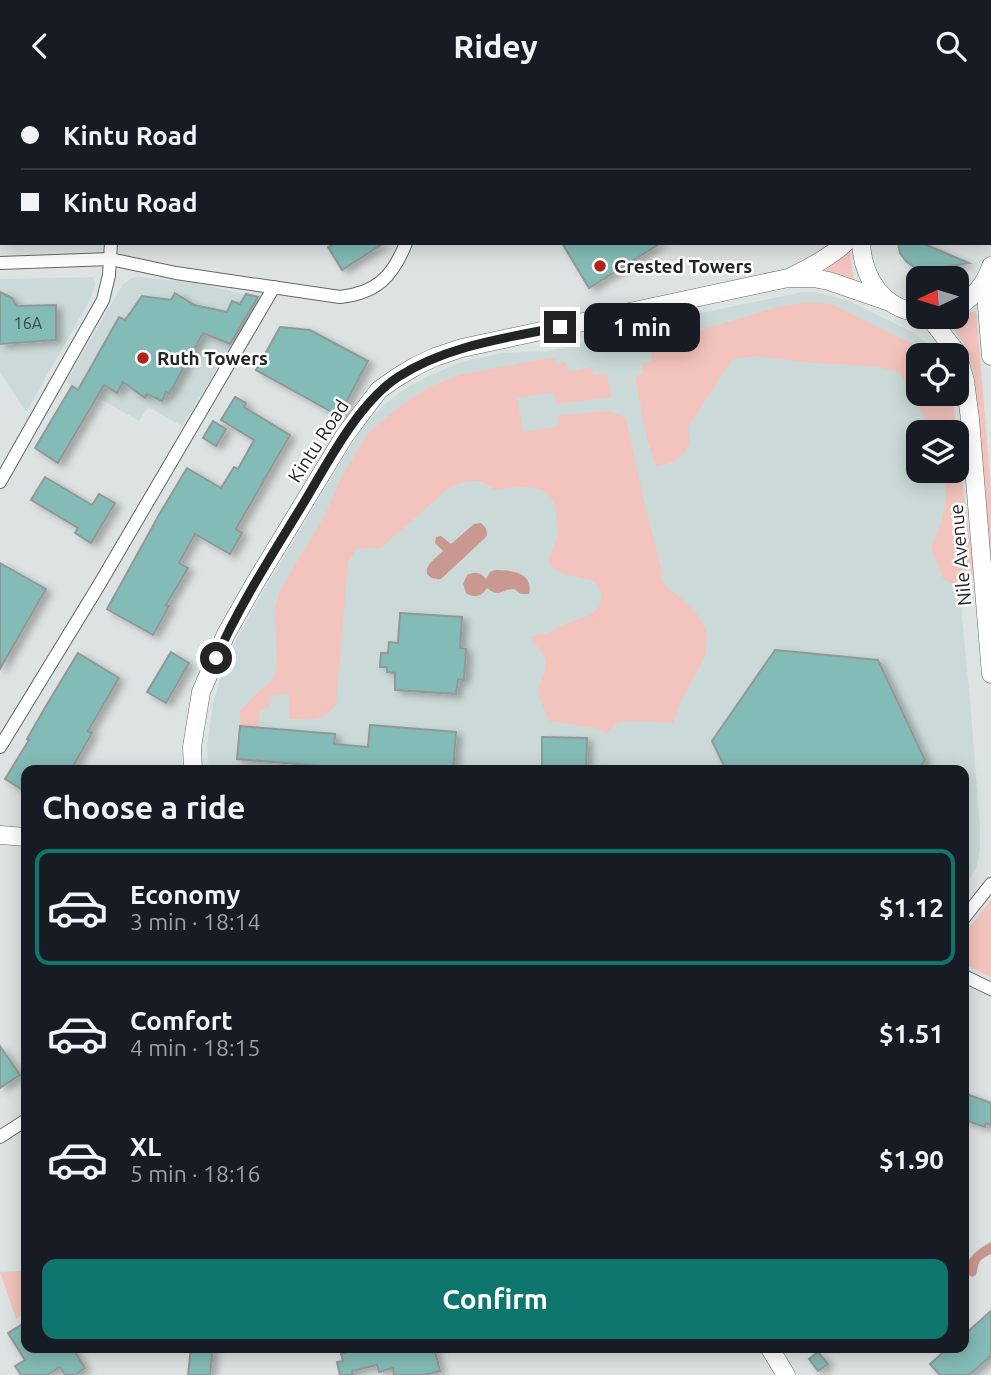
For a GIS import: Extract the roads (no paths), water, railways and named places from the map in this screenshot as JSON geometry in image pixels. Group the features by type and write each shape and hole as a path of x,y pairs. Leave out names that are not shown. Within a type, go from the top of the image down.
{"street":[{"path":"0,482 103,300 107,287 111,245"},
{"path":"0,263 110,259 340,297 363,293 379,284 390,275 405,245"},
{"path":"788,278 821,261 843,245"},
{"path":"861,245 870,281 887,300"},
{"path":"970,299 988,274"},
{"path":"988,274 991,356"},
{"name":"Kintu Road","path":"193,765 192,747 201,692 226,634 345,435 379,390 416,366 462,348 788,278 829,281 887,300 906,310"},
{"path":"0,747 99,585 274,287"},
{"name":"Nile Avenue","path":"938,329 957,353 965,381 991,674"},
{"path":"0,835 21,837"},
{"path":"969,912 991,884"},
{"path":"969,978 991,989"},
{"path":"0,1137 21,1123"},
{"path":"773,1353 786,1375"}],"place":[{"name":"Crested Towers","path":"600,266"},
{"name":"Ruth Towers","path":"143,358"}]}
